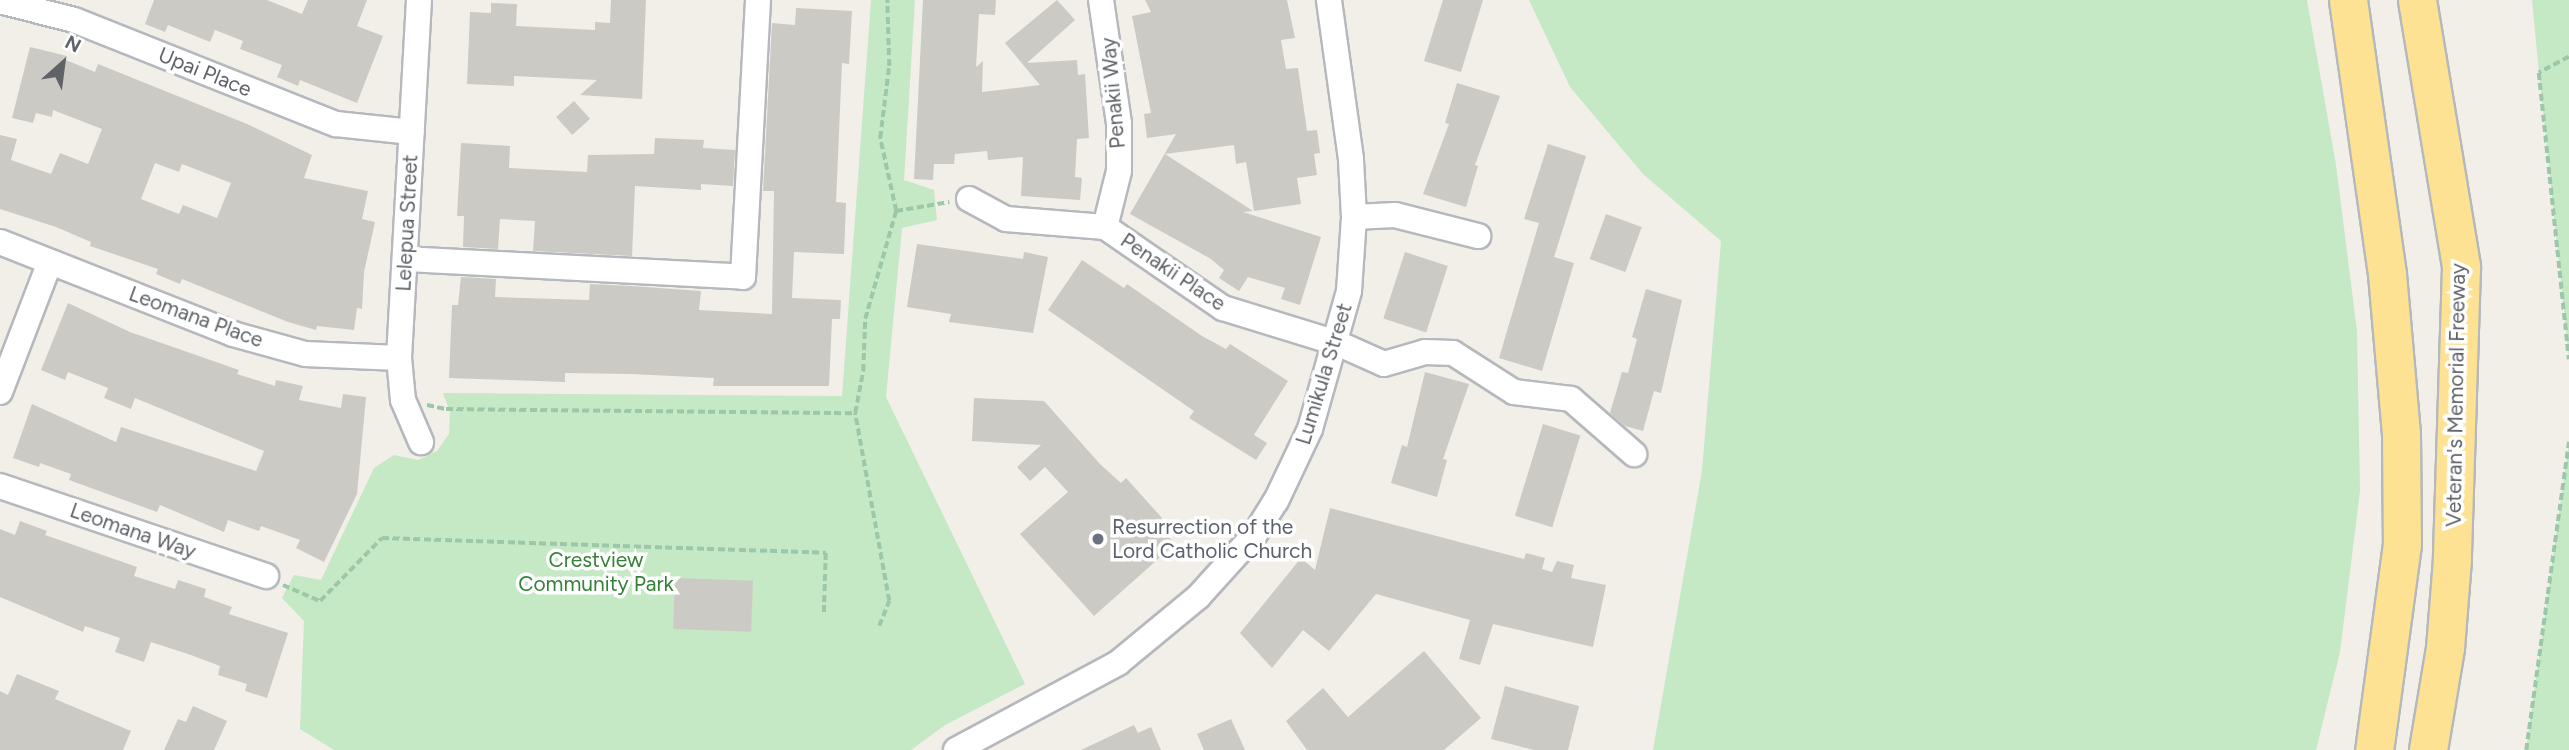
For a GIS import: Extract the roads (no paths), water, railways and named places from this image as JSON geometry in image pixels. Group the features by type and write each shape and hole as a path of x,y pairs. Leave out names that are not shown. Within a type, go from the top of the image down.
{"highway":[{"path":"2348,0 2387,274 2401,433 2402,544 2374,750"},
{"name":"Veteran's Memorial Freeway","path":"2417,0 2461,267 2452,559 2445,648 2428,750"}],"street":[{"name":"Lelepua Street","path":"419,0 399,358 403,400 421,442"},
{"path":"405,258 743,277 758,0"},
{"name":"Penakii Way","path":"1101,0 1119,124 1119,171 1105,227"},
{"name":"Lumikula Street","path":"956,750 1118,663 1163,628 1227,566 1276,501 1310,429 1337,343 1349,291 1354,217 1329,0"},
{"name":"Upai Place","path":"0,1 74,20 336,124 412,132"},
{"name":"Penakii Place","path":"969,199 1006,219 1105,227 1223,308 1337,343 1384,365 1425,352 1453,353 1514,391 1571,399 1634,454"},
{"path":"1354,217 1395,215 1478,236"},
{"name":"Leomana Place","path":"0,242 233,334 305,354 399,358"},
{"path":"0,392 50,262"},
{"name":"Leomana Way","path":"0,486 266,576"}],"place":[{"name":"Resurrection of the Lord Catholic Church","path":"1098,539"}],"park label":[{"name":"Crestview Community Park","path":"596,572"}]}
